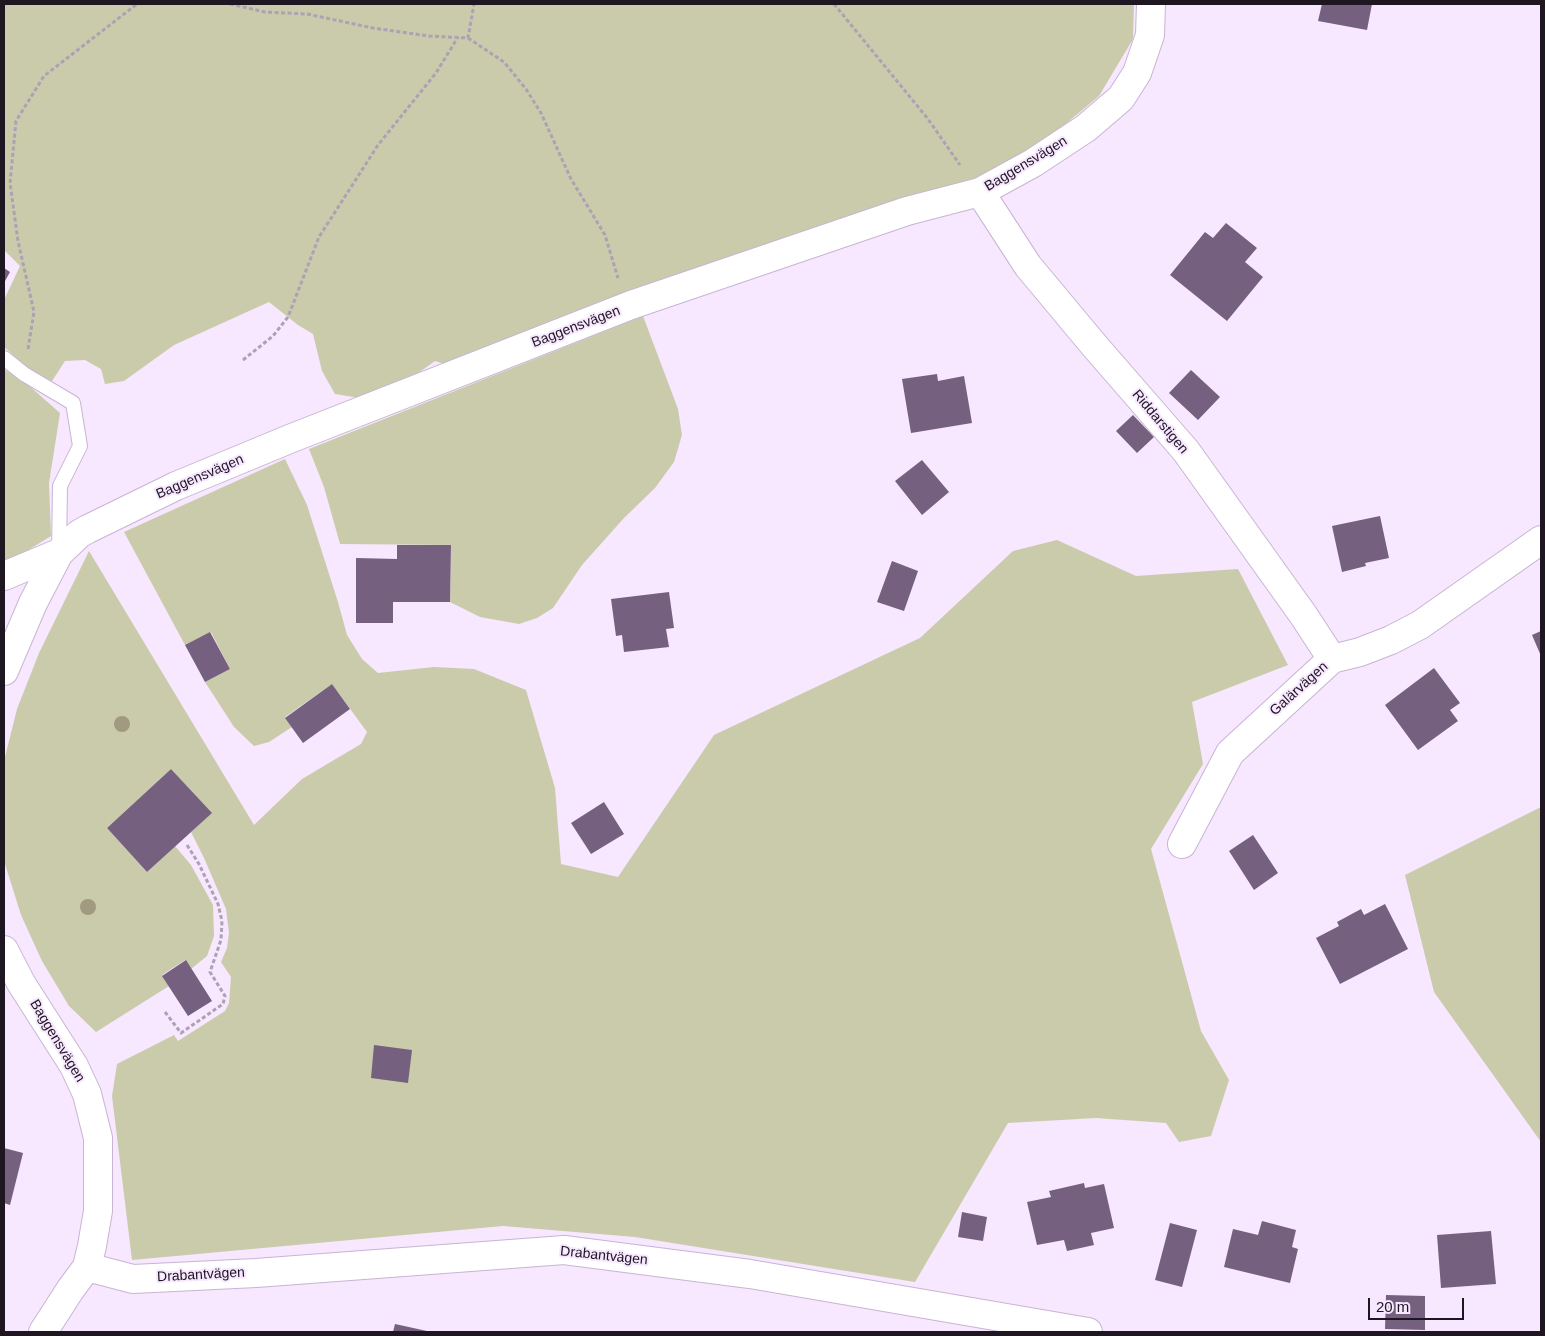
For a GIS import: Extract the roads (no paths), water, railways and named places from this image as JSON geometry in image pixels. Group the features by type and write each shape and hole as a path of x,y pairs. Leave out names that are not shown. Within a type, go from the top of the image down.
{"street":[{"name":"Baggensvägen","path":"4,671 32,603 59,552 79,534 176,486 301,434 631,306 907,211 980,192 1033,164 1086,128 1121,98 1137,72 1150,35 1151,4"},
{"name":"Riddarstigen","path":"980,192 1028,266 1186,451 1332,659"},
{"name":"Galärvägen","path":"1182,844 1230,753 1332,659 1360,652 1391,640 1420,625 1541,540"},
{"path":"4,576 59,552"},
{"name":"Baggensvägen","path":"4,950 21,983 74,1066 87,1094 98,1138 98,1212 87,1267 43,1332"},
{"name":"Drabantvägen","path":"87,1267 133,1279 265,1272 564,1250 750,1274 1088,1332"}],"lane":[{"path":"4,358 24,374 72,403 80,446 60,486 59,552"}]}
